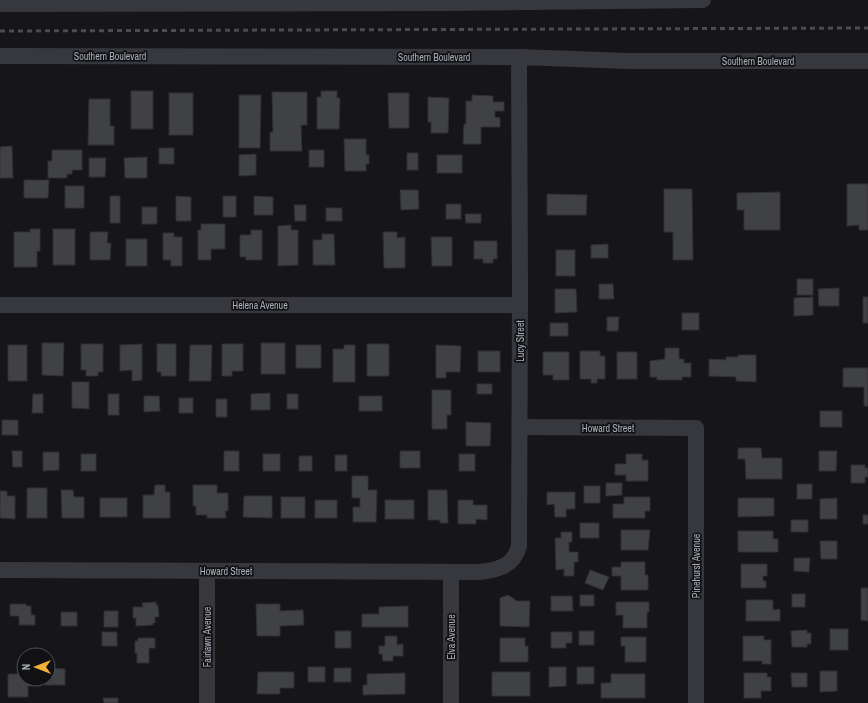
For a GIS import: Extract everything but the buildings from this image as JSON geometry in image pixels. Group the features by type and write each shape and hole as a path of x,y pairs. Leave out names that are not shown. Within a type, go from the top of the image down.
{"street":[{"path":"0,4 189,2 446,3 535,0 703,0"},
{"name":"Southern Boulevard","path":"0,56 519,57 628,61 861,61"},
{"name":"Lucy Street","path":"451,572 494,570 507,565 515,558 519,546 519,57"},
{"name":"Helena Avenue","path":"0,305 520,305"},
{"name":"Howard Street","path":"520,427 696,428"},
{"name":"Pinehurst Avenue","path":"696,428 696,703"},
{"name":"Howard Street","path":"0,570 451,572"},
{"name":"Fairlawn Avenue","path":"207,571 207,703"},
{"name":"Elva Avenue","path":"451,572 451,703"}],"railway":[{"path":"0,31 868,28"}]}
